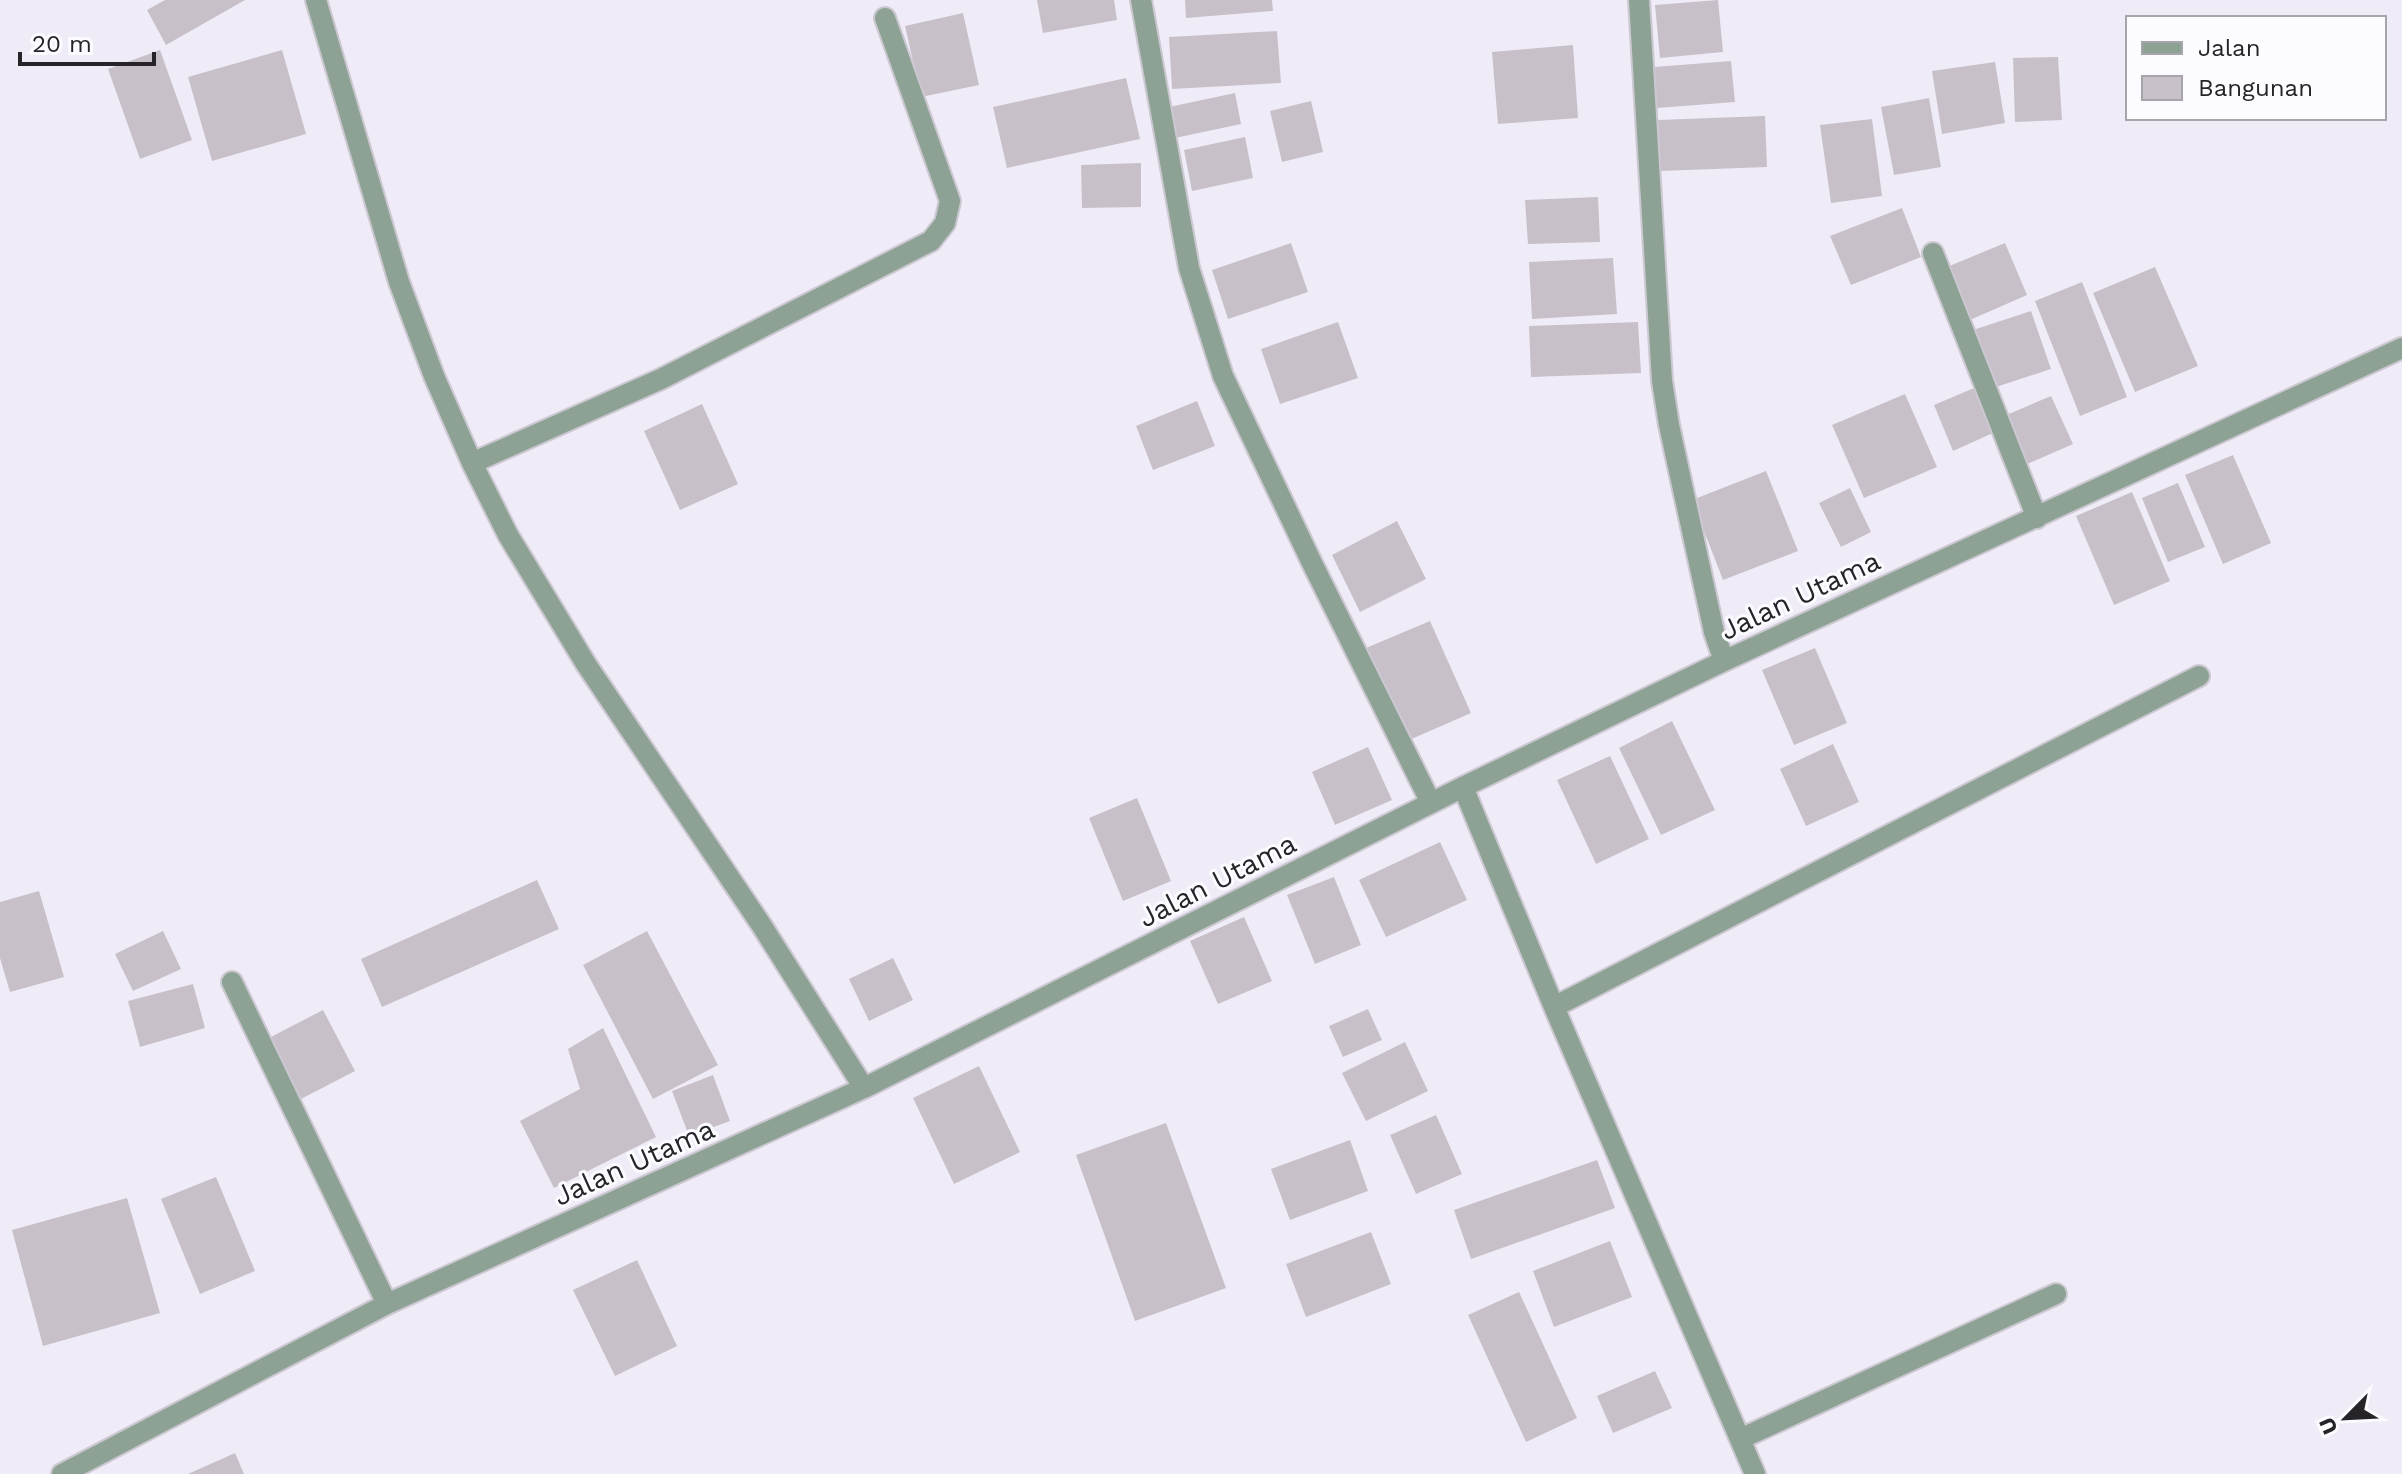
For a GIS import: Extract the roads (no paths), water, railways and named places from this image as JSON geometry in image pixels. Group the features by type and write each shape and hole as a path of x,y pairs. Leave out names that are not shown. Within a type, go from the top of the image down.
{"street":[{"path":"316,0 399,282 434,376 508,535 586,664 762,926 864,1088"},
{"path":"1141,0 1189,268 1223,376 1431,803"},
{"path":"1639,0 1662,381 1711,617 1724,661"},
{"path":"472,463 661,379 931,241 945,223 950,201 885,18"},
{"path":"1933,253 2037,518"},
{"name":"Jalan Utama","path":"62,1474 387,1304 864,1088 1463,787 1724,661 2402,348"},
{"path":"1554,1007 2199,676"},
{"path":"1463,787 1755,1474"},
{"path":"232,982 387,1304"},
{"path":"1740,1439 2056,1294"}]}
